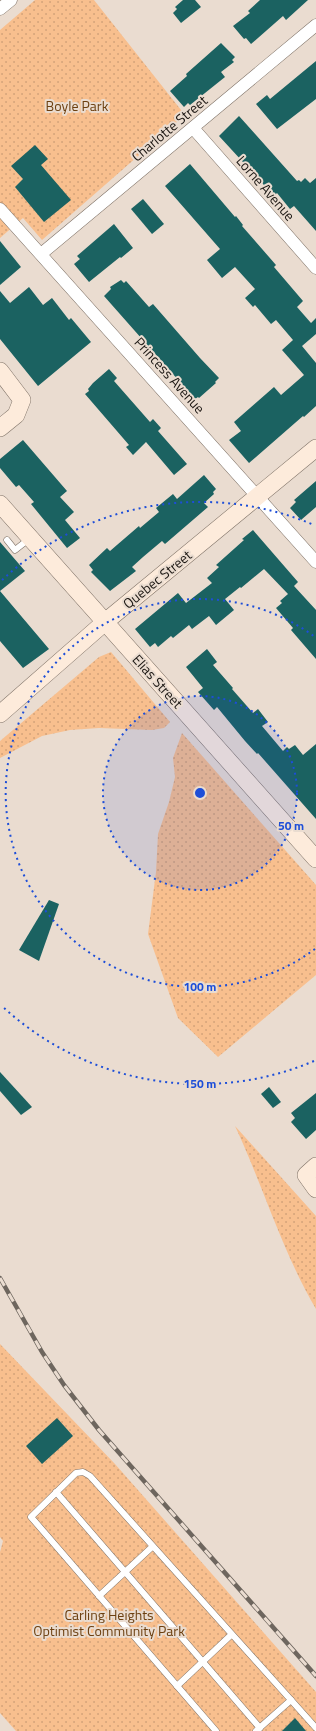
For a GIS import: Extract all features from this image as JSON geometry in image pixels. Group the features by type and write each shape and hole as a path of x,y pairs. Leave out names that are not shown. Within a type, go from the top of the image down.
{"street":[{"path":"0,9 11,0"},
{"name":"Charlotte Street","path":"41,254 316,25"},
{"name":"Lorne Avenue","path":"192,128 314,261"},
{"name":"Princess Avenue","path":"0,209 316,562"},
{"path":"0,371 22,400 16,415 0,428"},
{"name":"Quebec Street","path":"0,714 105,622 316,448"},
{"name":"Elias Street","path":"0,504 316,859"},
{"path":"311,1170 316,1189"}],"lane":[{"path":"7,540 15,550 30,538"},
{"path":"216,1731 31,1517 76,1473 83,1472 90,1476 152,1547 316,1728"},
{"path":"56,1492 202,1661 258,1729 291,1700"},
{"path":"99,1596 152,1547"},
{"path":"177,1686 231,1635"}],"green space":[{"name":"Boyle Park","path":"35,0 94,0 185,115 42,240 23,218 0,238 0,30"},
{"path":"111,652 170,722 164,728 152,730 99,728 70,730 42,736 0,758 0,741 99,657"},
{"path":"182,733 316,885 316,975 218,1057 178,1018 148,934 156,872 158,834 169,802 175,777 173,758"},
{"path":"235,1126 316,1216 316,1309 293,1264"},
{"name":"Carling Heights Optimist Community Park","path":"0,1344 115,1464 316,1692 316,1731 16,1731 0,1713 0,1552 3,1541 0,1537"}],"building":[{"path":"183,0 195,0 201,7 181,23 173,13 177,9 175,7"},
{"path":"260,0 308,0 286,20 283,16 251,44 246,38 244,39 233,26 250,13 248,11"},
{"path":"221,43 235,57 232,60 234,62 221,72 225,77 190,105 188,103 184,107 170,91 187,76 186,74"},
{"path":"316,61 316,99 277,129 256,104 267,95 270,99"},
{"path":"239,116 297,181 299,180 301,182 305,178 310,183 316,178 316,231 294,206 290,209 277,193 274,196 219,136"},
{"path":"35,145 48,159 41,165 71,200 44,222 15,187 23,179 11,166"},
{"path":"190,164 235,217 236,216 243,225 242,226 276,265 274,267 303,301 297,307 311,323 316,318 316,334 302,346 316,363 316,406 249,463 229,440 241,431 234,422 274,387 281,395 304,375 282,350 293,340 276,320 271,324 255,305 253,307 245,298 255,289 235,267 222,278 207,260 220,249 165,186"},
{"path":"143,199 164,224 152,234 131,209"},
{"path":"114,224 133,248 89,282 74,264 80,259 77,256"},
{"path":"0,241 21,267 0,285"},
{"path":"121,280 124,283 126,281 149,307 153,304 219,378 215,382 216,383 199,398 198,397 195,399 104,296 111,289 110,287"},
{"path":"29,287 43,305 52,298 69,320 71,318 91,342 38,386 0,339 0,291 10,303"},
{"path":"109,369 117,378 114,381 150,422 153,419 161,428 158,431 187,464 174,475 146,442 133,455 126,447 129,445 85,394 89,391 88,389 93,383"},
{"path":"23,440 67,491 60,497 74,512 65,520 80,538 67,548 31,504 34,502 19,485 16,487 0,468 0,459"},
{"path":"204,475 216,489 213,492 214,494 204,503 208,507 165,544 162,541 143,557 132,567 136,571 110,591 91,572 93,570 89,565 107,548 110,551 139,526 140,528 159,512 156,508 173,494 177,499"},
{"path":"316,481 316,507 301,520 290,508 296,502 294,500"},
{"path":"253,530 298,582 294,586 316,610 316,659 291,630 293,628 276,608 282,603 280,601 288,594 264,569 225,599 234,610 216,625 209,616 192,629 189,625 173,638 171,636 158,647 155,643 150,647 135,629 178,593 186,603 212,583 207,578 219,567 216,565"},
{"path":"0,542 25,571 0,591"},
{"path":"0,591 49,649 23,668 0,641"},
{"path":"207,649 217,662 213,665 233,688 232,689 253,713 258,709 268,722 262,726 283,751 287,747 289,749 295,745 303,755 316,744 316,819 258,753 257,754 245,741 217,707 214,710 198,692 203,688 186,667"},
{"path":"49,900 59,904 39,961 19,950"},
{"path":"0,1072 32,1107 21,1115 0,1091"},
{"path":"269,1087 281,1102 273,1108 261,1094"},
{"path":"316,1093 316,1130 306,1139 291,1122 295,1118 291,1113"},
{"path":"57,1418 73,1436 42,1464 26,1446"},
{"path":"295,1718 306,1731 282,1731"}],"railway":[{"path":"0,1278 42,1352 64,1385 99,1430 316,1676"}]}
